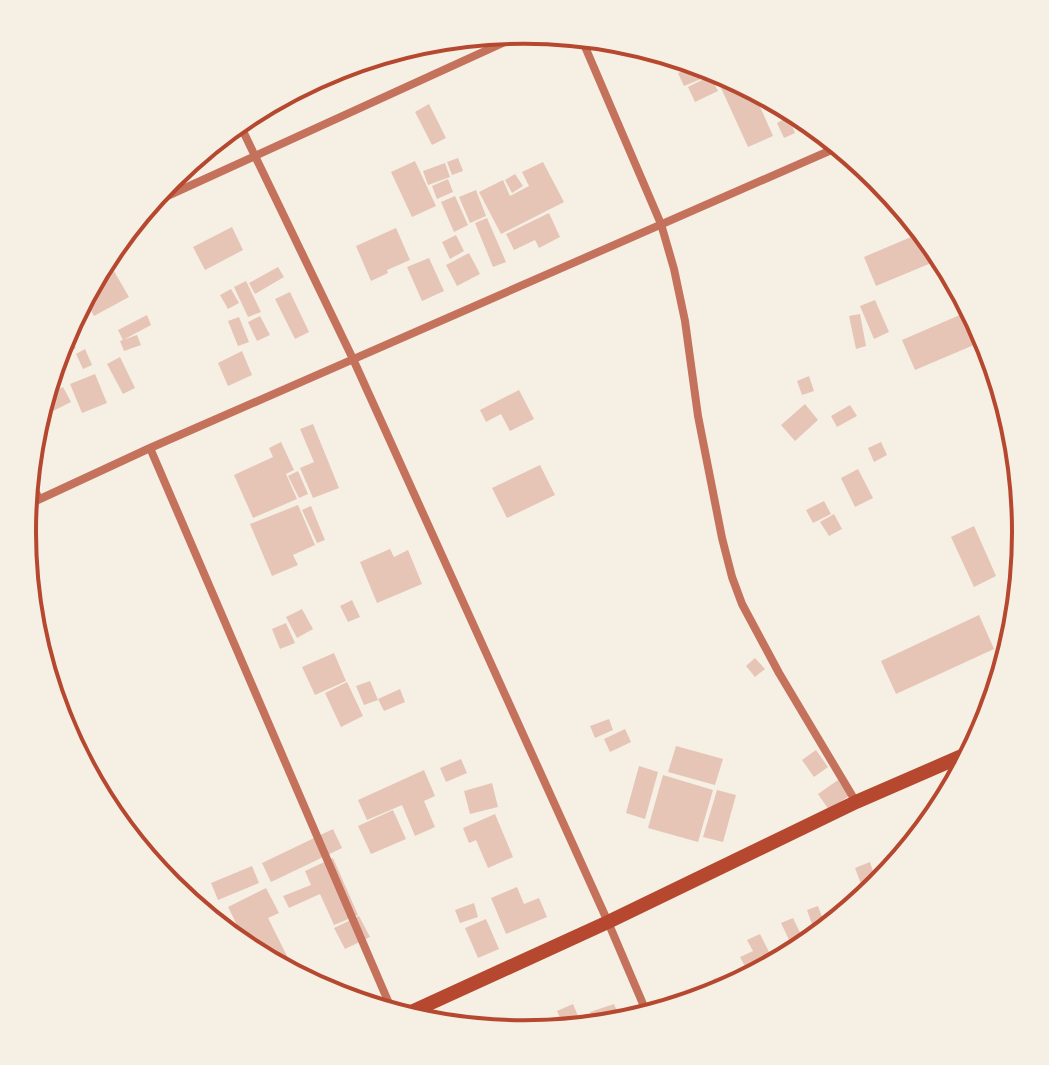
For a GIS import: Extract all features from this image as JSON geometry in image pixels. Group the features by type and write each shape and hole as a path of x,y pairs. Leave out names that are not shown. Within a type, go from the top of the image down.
{"main road":[{"path":"417,1009 608,922 856,802 958,759"}],"street":[{"path":"173,194 499,45"},
{"path":"585,48 661,224 680,293 698,416 732,577 742,604 779,673 856,802"},
{"path":"244,133 353,359 644,1006"},
{"path":"37,496 39,499 829,151"},
{"path":"150,448 388,1001"}],"building":[{"path":"684,71 703,78 684,86 678,73"},
{"path":"705,79 713,82 718,91 695,102 688,87"},
{"path":"720,85 759,103 773,136 748,147"},
{"path":"429,104 446,138 432,145 415,112"},
{"path":"785,119 790,122 795,133 784,138 777,123"},
{"path":"458,158 463,171 452,175 447,162"},
{"path":"415,161 436,206 412,217 391,172"},
{"path":"543,162 564,202 501,234 479,192 503,180 510,196 529,186 522,172"},
{"path":"445,163 450,177 428,185 423,171"},
{"path":"515,174 523,186 512,193 505,180"},
{"path":"448,179 453,192 437,199 432,186"},
{"path":"476,190 486,216 470,223 459,197"},
{"path":"455,196 468,225 454,232 441,202"},
{"path":"549,213 560,237 539,248 535,240 514,250 506,234"},
{"path":"487,218 506,262 493,267 475,223"},
{"path":"232,227 243,250 205,270 193,247"},
{"path":"396,228 410,260 371,281 356,246"},
{"path":"456,235 464,251 450,259 442,242"},
{"path":"913,236 932,263 876,286 864,257"},
{"path":"469,253 480,274 457,286 446,265"},
{"path":"429,258 444,291 422,301 407,267"},
{"path":"278,267 284,277 255,294 249,283"},
{"path":"114,271 129,297 94,316 90,309"},
{"path":"246,281 261,312 248,317 234,287"},
{"path":"231,289 239,303 228,309 220,295"},
{"path":"290,292 309,332 295,339 275,299"},
{"path":"875,300 889,332 874,339 860,306"},
{"path":"860,314 866,346 856,349 849,316"},
{"path":"962,314 975,344 915,370 902,340"},
{"path":"147,315 151,325 123,340 118,330"},
{"path":"260,316 270,335 257,341 248,322"},
{"path":"239,317 249,342 238,346 228,321"},
{"path":"137,335 141,345 124,351 120,341"},
{"path":"85,349 92,365 83,369 76,354"},
{"path":"242,351 252,375 228,386 218,363"},
{"path":"120,357 135,388 123,394 107,364"},
{"path":"95,374 107,403 82,413 70,384"},
{"path":"809,376 814,391 802,395 797,381"},
{"path":"63,387 71,402 52,412 53,406 58,390"},
{"path":"519,390 534,419 510,431 501,414 486,422 480,410"},
{"path":"805,404 818,420 795,441 781,425"},
{"path":"850,405 857,416 837,427 831,416"},
{"path":"313,424 339,488 313,498 300,468 314,462 300,429"},
{"path":"281,442 294,470 286,474 297,499 253,518 234,475 273,457 269,448"},
{"path":"881,442 887,455 874,462 868,448"},
{"path":"540,465 555,495 507,518 492,488"},
{"path":"858,469 873,498 855,507 841,478"},
{"path":"298,471 308,494 299,498 288,476"},
{"path":"824,501 831,514 813,523 806,510"},
{"path":"298,505 315,545 293,555 298,565 272,576 250,524"},
{"path":"311,506 325,540 317,543 302,510"},
{"path":"834,514 842,529 829,536 820,522"},
{"path":"974,526 996,576 974,587 951,537"},
{"path":"390,549 394,557 408,550 422,584 377,603 360,562"},
{"path":"352,600 360,617 348,622 340,606"},
{"path":"302,609 313,629 297,638 286,617"},
{"path":"979,615 994,649 896,694 881,661"},
{"path":"286,623 295,643 280,649 272,629"},
{"path":"334,653 346,681 315,695 302,667"},
{"path":"755,658 765,669 755,677 746,666"},
{"path":"370,681 378,700 364,705 356,686"},
{"path":"347,682 363,716 341,727 325,693"},
{"path":"400,689 405,702 384,711 378,699"},
{"path":"609,719 613,730 595,738 590,726"},
{"path":"625,729 631,742 610,752 604,739"},
{"path":"676,746 723,759 715,785 668,772"},
{"path":"816,750 828,767 814,777 802,760"},
{"path":"461,759 467,773 446,782 440,768"},
{"path":"639,766 658,772 645,819 626,813"},
{"path":"424,770 435,796 424,801 435,827 415,836 402,805 367,820 358,800"},
{"path":"663,775 713,790 698,842 648,828"},
{"path":"838,780 849,796 829,810 818,794"},
{"path":"492,783 498,807 470,814 464,791"},
{"path":"717,790 736,795 723,842 703,837"},
{"path":"393,810 406,839 371,854 358,826"},
{"path":"495,814 513,857 488,868 476,840 469,843 463,828"},
{"path":"333,829 342,848 271,882 262,863"},
{"path":"333,858 358,915 334,925 320,894 289,908 283,896 311,885 305,871"},
{"path":"870,862 874,874 861,884 855,868"},
{"path":"252,866 259,883 218,900 211,883"},
{"path":"517,887 524,904 539,898 547,917 506,934 491,898"},
{"path":"266,888 279,913 268,918 290,961 239,929 228,907"},
{"path":"474,903 478,917 460,923 455,910"},
{"path":"818,906 823,919 813,927 807,910"},
{"path":"359,916 370,937 345,949 334,928"},
{"path":"793,918 801,935 790,943 781,923"},
{"path":"486,919 499,949 478,958 465,928"},
{"path":"760,934 771,955 746,968 740,957 753,951 747,940"},
{"path":"743,967 744,969 729,976 728,974"},
{"path":"728,974 729,976 714,983 713,979"},
{"path":"573,1004 578,1016 561,1020 557,1011"},
{"path":"614,1004 617,1012 592,1016 590,1012"}]}
